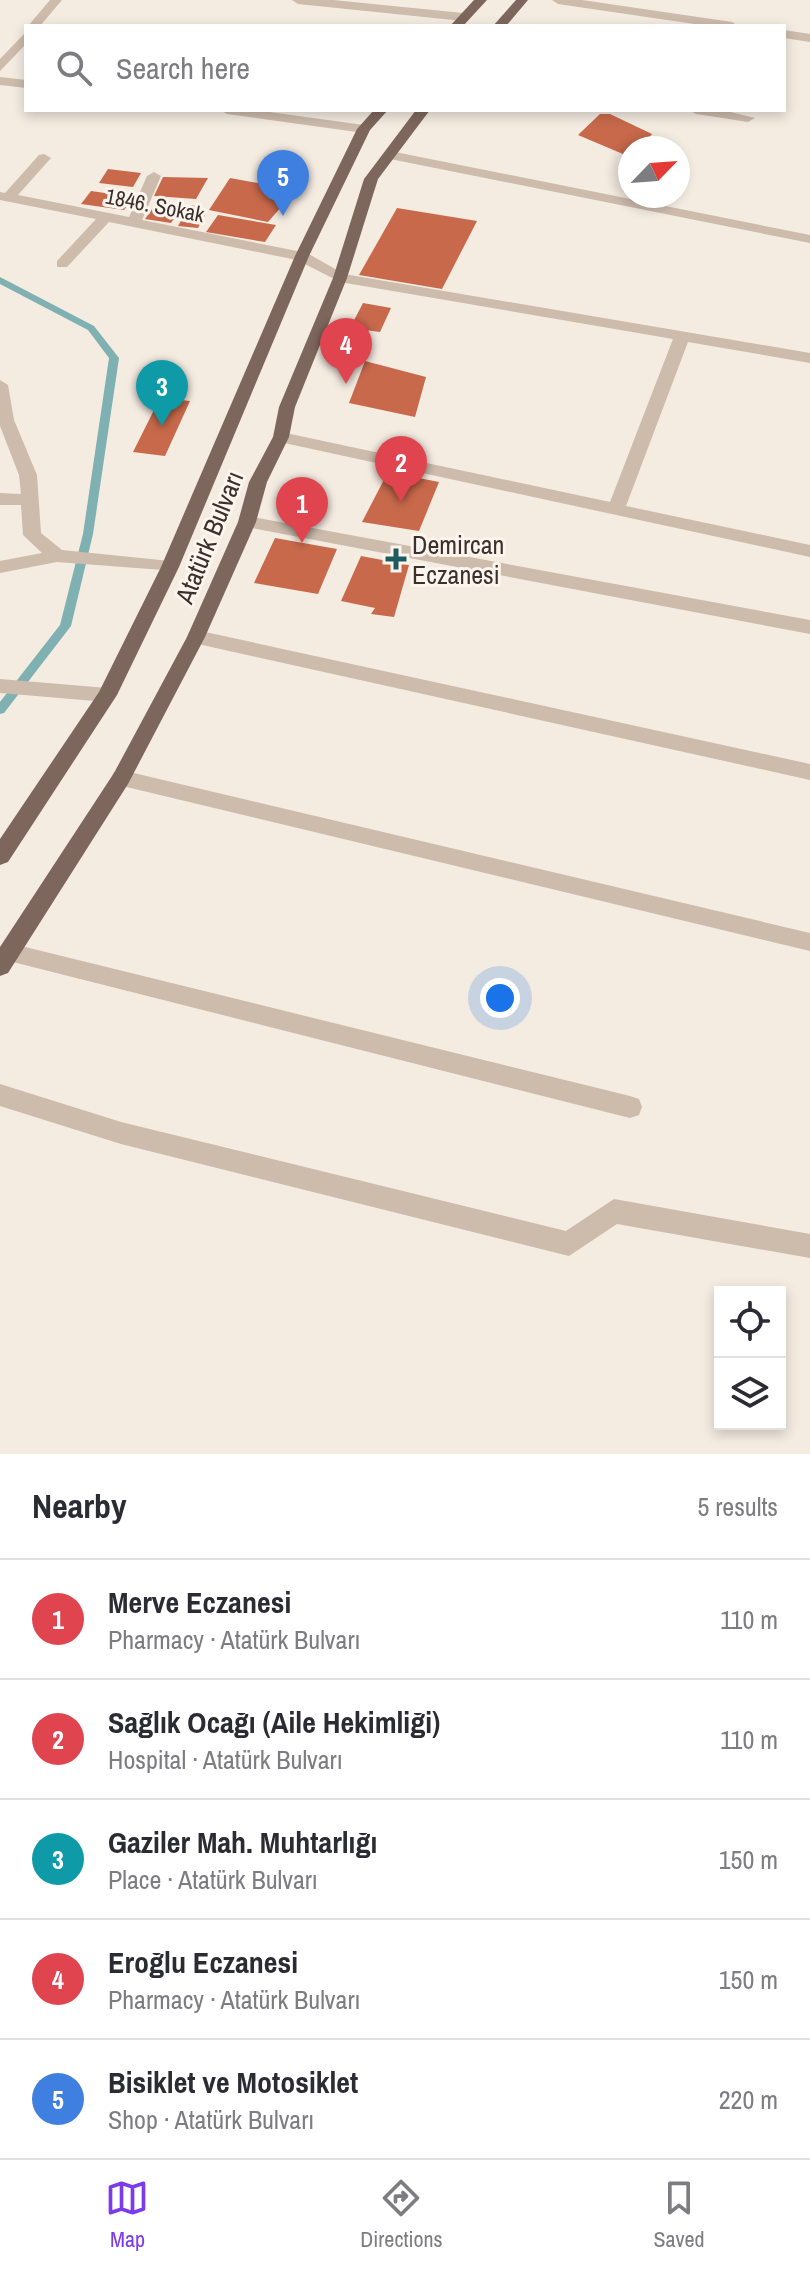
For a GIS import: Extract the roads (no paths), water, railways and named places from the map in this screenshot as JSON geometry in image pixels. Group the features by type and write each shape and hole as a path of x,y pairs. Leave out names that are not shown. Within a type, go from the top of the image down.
{"main road":[{"path":"460,22 481,0"},
{"path":"501,24 522,0"},
{"name":"Atatürk Bulvarı","path":"0,856 107,695 170,567 302,256 364,129 379,112"},
{"name":"Atatürk Bulvarı","path":"5,959 121,778 196,637 247,522 258,482 281,437 287,407 340,278 371,179 422,112"}],"street":[{"path":"36,24 56,0"},
{"path":"298,0 460,22"},
{"path":"558,0 719,24"},
{"path":"786,34 810,38"},
{"path":"0,67 24,38"},
{"path":"0,81 24,84"},
{"path":"241,112 364,129"},
{"path":"709,112 748,118"},
{"path":"390,155 810,239"},
{"path":"5,196 44,158"},
{"path":"133,224 154,176"},
{"name":"1846. Sokak","path":"5,196 302,256 340,278"},
{"path":"62,264 105,218"},
{"path":"340,278 810,358"},
{"path":"616,508 682,336"},
{"path":"0,385 2,406 28,475 32,535 61,557"},
{"path":"281,437 810,551"},
{"path":"0,499 31,500"},
{"path":"247,522 810,627"},
{"path":"0,567 61,557 170,567"},
{"path":"196,637 810,772"},
{"path":"0,686 107,695"},
{"path":"121,778 810,942"},
{"path":"5,959 630,1107"},
{"path":"0,1095 121,1133 569,1244 614,1211 810,1246"}],"waterway":[{"path":"0,280 91,328 114,358 88,534 65,626 0,710"}],"place":[{"name":"Bisiklet ve Motosiklet","path":"283,216"},
{"name":"Eroğlu Eczanesi","path":"346,384"},
{"name":"Gaziler Mah. Muhtarlığı","path":"162,426"},
{"name":"Sağlık Ocağı (Aile Hekimliği)","path":"401,502"},
{"name":"Merve Eczanesi","path":"302,543"},
{"name":"Demircan Eczanesi","path":"396,559"}]}
